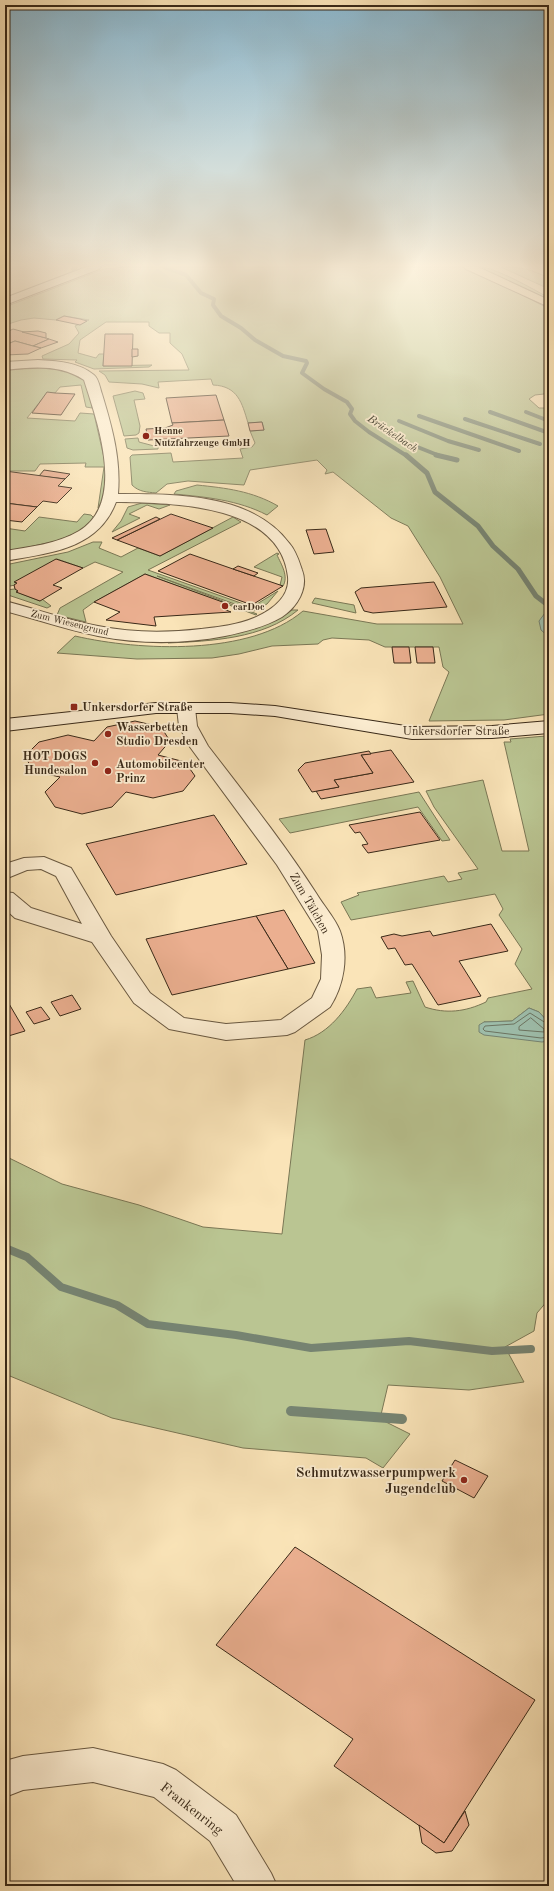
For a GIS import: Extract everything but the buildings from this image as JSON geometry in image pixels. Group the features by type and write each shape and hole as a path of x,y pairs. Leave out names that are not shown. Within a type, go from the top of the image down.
{"street":[{"path":"5,366 35,364 54,365 73,368 90,378 112,465 111,498 104,513 92,529 81,535 49,547 5,556"},
{"name":"Zum Wiesengrund","path":"5,606 100,631 137,635 174,636 208,633 260,621 276,613 288,603 296,592 296,572 283,545 270,532 248,517 228,509 206,505 111,498"},
{"name":"Unkersdorfer Straße","path":"5,725 128,711 186,708 230,708 275,711 412,733 492,732 549,727"},
{"name":"Zum Tälchen","path":"5,873 10,869 30,863 44,863 64,872 100,937 142,998 177,1024 226,1032 287,1027 322,1002 332,979 333,955 329,931 286,863 199,747 188,726 186,708"},
{"path":"5,898 23,913 100,937"},
{"name":"Frankenring","path":"5,1779 23,1773 93,1765 163,1782 223,1828 258,1886"}],"green space":[{"path":"86,355 96,358 98,355 104,355 103,366 152,365 149,367 94,369 75,362 77,360 43,359 42,356"},
{"path":"183,355 549,355 549,379 546,381 546,390 544,394 535,395 529,399 539,408 549,408 549,613 545,613 546,637 549,637 549,714 504,720 429,721 449,672 443,667 439,647 385,647 369,640 332,638 323,640 318,644 272,646 239,654 212,658 137,659 57,653 75,636 131,645 162,647 225,643 254,636 281,626 303,611 377,624 463,624 440,577 408,526 391,518 333,472 325,474 327,470 317,460 250,470 244,485 188,481 167,484 156,493 140,490 132,485 130,457 132,455 171,453 173,462 243,458 240,449 252,447 255,443 250,431 264,430 262,422 248,423 244,409 238,397 228,389 213,385 211,379 158,382 159,388 142,384 109,382 105,375 99,371 189,370"},
{"path":"43,367 67,371 83,379 88,389 92,408 86,407 81,385 60,387 55,393 47,393 27,418 75,421 80,413 94,414 107,471 101,508 98,508 104,467 85,467 86,463 40,464 35,471 5,471 5,370"},
{"path":"135,391 143,393 145,399 134,400 140,426 139,433 136,435 124,436 113,396"},
{"path":"138,438 139,442 158,447 158,449 133,450 127,448 125,439"},
{"path":"197,485 229,489 249,494 278,506 267,515 233,503 210,498 174,494 176,491"},
{"path":"142,503 170,505 159,509 147,505 129,514 140,518 112,532 121,521 128,507"},
{"path":"84,514 91,515 95,519 81,531 57,541 5,552 5,528 25,531 39,517 77,522"},
{"path":"233,517 241,522 148,570 252,607 278,591 267,604 254,611 157,576 257,614 256,615 145,574 94,602 83,610 86,622 57,615 60,608 123,572 95,562 83,568 57,559 15,585 5,587 5,565 68,552 93,542 102,542 99,548 121,557 138,548 160,556"},
{"path":"277,553 279,554 277,555 285,574 285,582 283,586 280,585 282,577 254,567"},
{"path":"15,589 18,591 17,592 40,601 42,599 51,606 47,608 5,594 5,590"},
{"path":"315,598 354,605 356,613 312,603"},
{"path":"292,610 298,610 284,620 253,633 236,637 202,641 168,643 168,641 232,633 263,625"},
{"path":"546,736 549,740 549,823 546,854 549,882 549,1023 539,1012 529,1008 512,1021 484,1022 548,1041 549,1039 549,1299 537,1313 534,1331 505,1347 524,1382 469,1390 388,1385 380,1419 410,1434 383,1468 366,1458 243,1448 112,1418 5,1374 5,1156 62,1184 139,1205 203,1227 282,1234 305,1040 322,1032 336,1020 348,1005 357,989 371,987 376,998 411,993 406,982 413,981 425,1007 440,1011 456,1011 471,1008 486,1002 488,998 532,989 515,964 522,949 499,915 503,909 495,894 351,920 341,902 359,895 357,893 444,876 448,882 462,879 458,873 478,869 434,807 426,791 483,780 502,851 529,851 504,742 511,742 510,739"},
{"path":"419,792 450,840 442,841 418,807 290,833 279,819"}],"water":[{"path":"545,613 549,613 549,637 541,630 539,621"},
{"path":"529,1008 539,1012 549,1023 548,1041 542,1042 484,1035 479,1032 479,1025 484,1022 512,1021"}],"waterway":[{"name":"Brückelbach","path":"282,355 306,361 307,363 302,373 324,389 347,402 352,409 350,414 355,421 369,432 407,456"},
{"path":"490,412 549,433"},
{"path":"526,412 549,421"},
{"path":"419,416 519,451"},
{"path":"465,419 540,444"},
{"path":"399,421 448,441 479,450"},
{"path":"385,428 410,444 440,456"},
{"name":"Brückelbach","path":"406,455 427,473 435,492 478,526 493,546 518,569 536,596 549,606"},
{"path":"440,456 457,460"},
{"path":"5,1248 27,1257 61,1287 117,1305 148,1324 236,1335 311,1348 409,1341 492,1351 531,1349"},
{"path":"291,1411 402,1419"}],"place":[{"name":"Henne Nutzfahrzeuge GmbH","path":"146,436"},
{"name":"carDoc","path":"225,606"},
{"name":"Unkersdorfer Straße","path":"74,707"},
{"name":"Wasserbetten Studio Dresden","path":"108,734"},
{"name":"HOT DOGS Hundesalon","path":"95,763"},
{"name":"Automobilcenter Prinz","path":"108,771"},
{"name":"Schmutzwasserpumpwerk Jugendclub","path":"464,1480"}]}
